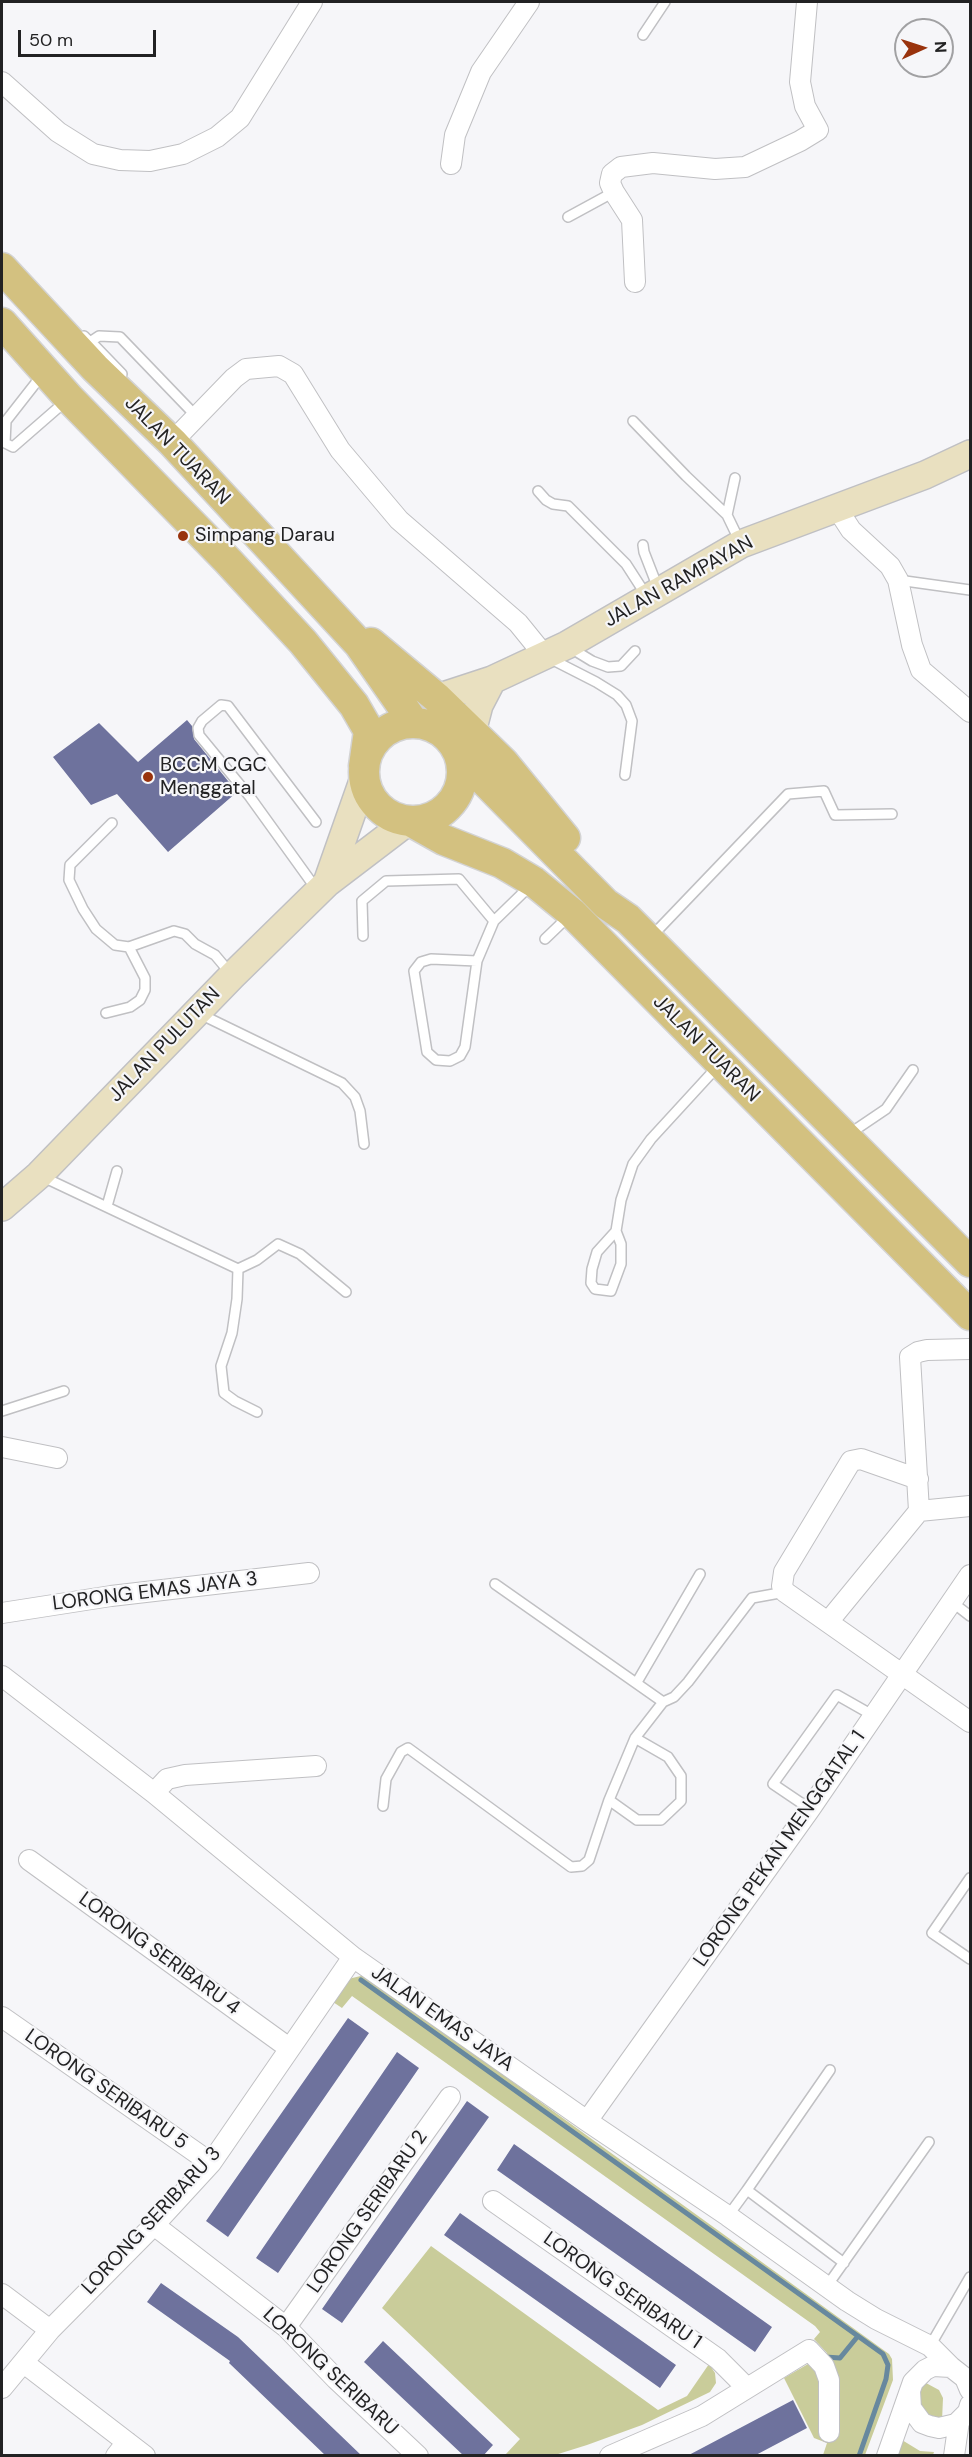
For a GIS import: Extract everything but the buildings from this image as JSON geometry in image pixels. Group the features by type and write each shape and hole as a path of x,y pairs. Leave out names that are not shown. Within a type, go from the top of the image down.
{"main road":[{"name":"JALAN TUARAN","path":"2,268 95,368 176,433 359,644 414,723"},
{"name":"JALAN TUARAN","path":"2,323 69,398 228,561 303,642 354,705 369,731 364,772"},
{"path":"336,620 365,638 436,698 466,744 462,779 453,801 435,816 410,822 396,819 378,807 371,798 364,772 369,748 381,735 396,725 414,723 427,725 466,744"},
{"name":"JALAN TUARAN","path":"466,744 606,904 638,930 964,1256"},
{"name":"JALAN TUARAN","path":"410,822 444,840 502,864 534,882 572,914 970,1315"},
{"path":"638,930 651,964 912,1226 913,1235 910,1239 903,1241 883,1229"},
{"path":"964,1256 970,1285"}],"street":[{"path":"2,82 58,132 93,154 120,160 150,161 183,154 217,137 240,118 312,2"},
{"path":"451,164 455,135 481,72 529,2"},
{"path":"634,282 632,220 610,183 612,174 621,167 653,163 715,169 745,167 818,130 805,106 800,82 807,2"},
{"path":"176,433 246,369 279,366 293,374 340,450 399,520 518,623 556,650"},
{"name":"JALAN RAMPAYAN","path":"436,698 492,680 556,650 741,544 836,507 926,476 970,454"},
{"path":"836,507 851,530 890,566 898,580 912,645 921,670 970,712"},
{"path":"466,744 479,705 492,680"},
{"name":"JALAN PULUTAN","path":"323,888 364,772"},
{"name":"JALAN PULUTAN","path":"2,1207 39,1175 198,1013 232,975 323,888 410,822"},
{"path":"828,1622 919,1511 910,1357 927,1350 970,1349"},
{"path":"2,1447 57,1458"},
{"path":"918,1479 861,1459 851,1461 784,1572 782,1586 784,1592 970,1722"},
{"path":"919,1511 970,1506"},
{"name":"LORONG EMAS JAYA 3","path":"2,1613 111,1596 309,1573"},
{"name":"LORONG PEKAN MENGGATAL 1","path":"587,2121 810,1809 970,1575"},
{"name":"JALAN EMAS JAYA","path":"3,1679 154,1793 353,1957 867,2313 930,2346 964,2380"},
{"path":"154,1793 167,1779 185,1775 316,1766"},
{"name":"LORONG SERIBARU 4","path":"29,1860 289,2048"},
{"name":"LORONG SERIBARU 3","path":"2,2388 50,2330 154,2225 211,2163 353,1957"},
{"name":"LORONG SERIBARU 5","path":"2,2017 211,2163"},
{"name":"LORONG SERIBARU 2","path":"286,2327 450,2097"},
{"name":"LORONG SERIBARU 1","path":"493,2201 718,2359 746,2387"},
{"name":"LORONG SERIBARU","path":"154,2225 286,2327 336,2379 418,2456"},
{"path":"2,2294 50,2330"},
{"path":"903,2333 915,2347 918,2359 911,2408 922,2422 939,2428 948,2427 966,2415"},
{"path":"610,2456 702,2416 809,2350 824,2366 829,2380 829,2432"},
{"path":"24,2363 122,2449 145,2456"},
{"path":"887,2456 914,2383 933,2366 964,2380"},
{"path":"954,2456 966,2415"}],"lane":[{"path":"643,35 665,2"},
{"path":"568,217 614,192"},
{"path":"39,307 72,326 132,383"},
{"path":"90,342 99,336 120,337 196,416"},
{"path":"45,371 6,422 5,443 13,447 69,398"},
{"path":"633,421 704,494 727,514 741,544"},
{"path":"727,514 735,478"},
{"path":"538,491 553,504 568,506 653,594"},
{"path":"643,545 653,594"},
{"path":"898,580 970,590"},
{"path":"556,650 608,667 621,666 635,651"},
{"path":"556,650 596,682 617,695 626,705 632,721 625,775"},
{"path":"316,822 228,706 221,705 202,721 198,728 199,735 323,888"},
{"path":"638,930 788,794 824,791 835,815 892,814"},
{"path":"112,823 70,865 69,880 96,929 115,945 129,947 174,931 185,934 195,944 215,955 232,975"},
{"path":"363,936 362,901 386,881 459,879 494,921"},
{"path":"477,961 431,959 421,962 414,971 427,1052 436,1060 456,1059 465,1047 477,961 494,921 534,882"},
{"path":"545,939 572,914"},
{"path":"106,1013 130,1007 140,1000 144,990 145,978 129,947"},
{"path":"198,1013 342,1083 355,1097 360,1111 364,1144"},
{"path":"616,1231 597,1252 591,1283 595,1289 611,1291 616,1282 621,1264 621,1244 616,1231 621,1200 633,1164 651,1139 720,1064"},
{"path":"844,1137 886,1109 913,1070"},
{"path":"107,1206 117,1171"},
{"path":"39,1175 238,1269"},
{"path":"238,1269 257,1260 278,1244 300,1254 346,1292"},
{"path":"238,1269 237,1299 232,1333 222,1366 224,1393 257,1412"},
{"path":"2,1411 64,1391"},
{"path":"637,1682 700,1574"},
{"path":"495,1584 663,1702"},
{"path":"383,1806 386,1779 401,1752 408,1748 571,1867 582,1866 589,1860 609,1800 635,1738 663,1702 674,1697 688,1682 752,1598 784,1592"},
{"path":"952,1602 970,1616"},
{"path":"810,1809 773,1784 837,1695 874,1716"},
{"path":"609,1800 637,1820 661,1820 681,1801 681,1776 668,1757 635,1738"},
{"path":"970,1878 932,1933 970,1959"},
{"path":"728,2216 830,2070"},
{"path":"827,2286 929,2142"},
{"path":"747,2190 844,2263"},
{"path":"930,2346 970,2277"}],"green space":[{"path":"365,1975 889,2354 892,2359 893,2380 865,2455 823,2455 827,2443 814,2438 784,2378 827,2353 814,2339 820,2332 815,2326 352,1996 342,2008 333,2002 348,1979"},
{"path":"431,2246 658,2410 687,2396 709,2364 715,2373 716,2383 710,2392 642,2425 587,2445 555,2455 505,2455 520,2439 382,2308"},
{"path":"926,2383 939,2390 943,2398 942,2421 938,2425 905,2397 918,2384"},
{"path":"902,2440 920,2451 934,2452 933,2455 884,2456"}],"waterway":[{"path":"361,1980 883,2354 888,2365 886,2379 859,2456"},
{"path":"825,2357 840,2358 858,2336"}],"place":[{"name":"Simpang Darau","path":"183,536"},
{"name":"BCCM CGC Menggatal","path":"148,777"}]}
